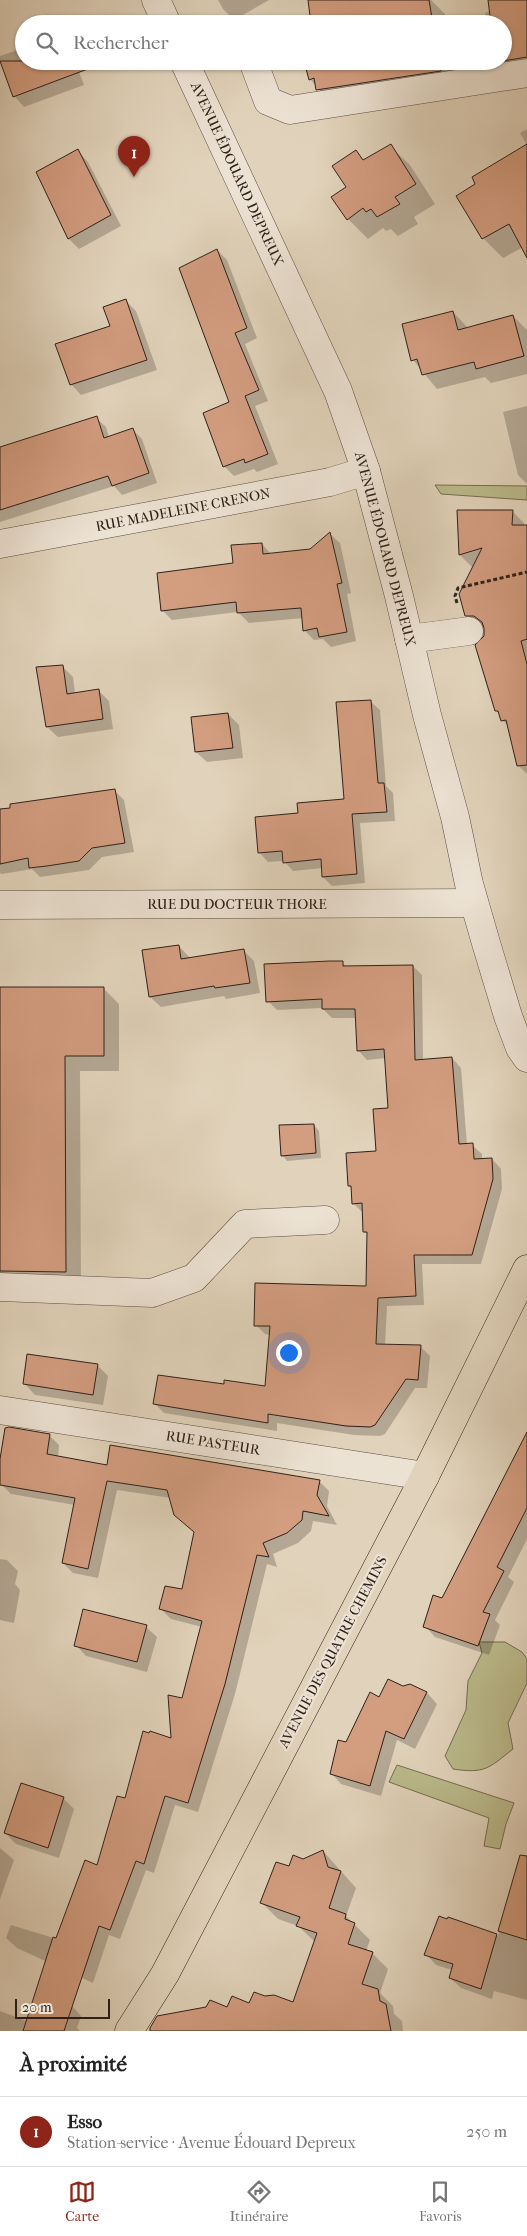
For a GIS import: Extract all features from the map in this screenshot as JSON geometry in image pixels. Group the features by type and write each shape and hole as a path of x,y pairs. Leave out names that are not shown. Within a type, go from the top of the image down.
{"main road":[{"name":"AVENUE DES QUATRE CHEMINS","path":"129,2031 165,1974 425,1476 527,1268"}],"street":[{"path":"156,0 163,15"},
{"name":"AVENUE ÉDOUARD DEPREUX","path":"188,70 338,391 366,472 474,903 508,1016 520,1048 527,1058"},
{"path":"257,70 268,101 290,110 527,73"},
{"name":"RUE MADELEINE CRENON","path":"0,544 330,482 366,472"},
{"path":"409,638 466,631"},
{"name":"RUE DU DOCTEUR THORE","path":"0,905 474,903"},
{"path":"0,1288 152,1293 194,1278 244,1224 325,1220"},
{"name":"RUE PASTEUR","path":"0,1410 425,1476"}],"path":[{"path":"466,631 455,596 458,588 527,572"}],"shaded area":[{"path":"435,485 527,486 527,500 441,494"},
{"path":"479,1642 505,1642 522,1652 527,1659 527,1683 508,1723 513,1749 492,1765 480,1770 453,1769 445,1756 466,1710 468,1681 482,1653"},
{"path":"397,1765 514,1803 506,1824 500,1849 484,1846 489,1818 389,1782"}],"building":[{"path":"308,0 429,0 432,15 310,15"},
{"path":"488,0 527,0 527,57 512,60 512,15 490,15"},
{"path":"0,61 15,61 15,70 85,70 13,97"},
{"path":"306,70 441,71 316,90 314,78 309,80"},
{"path":"391,144 416,184 395,197 400,204 377,217 371,209 366,212 363,208 347,220 331,197 346,187 332,166 356,150 363,160"},
{"path":"527,144 527,258 509,224 482,239 456,196 475,184 472,177"},
{"path":"78,149 111,215 68,239 36,172"},
{"path":"217,249 247,328 235,333 259,390 245,396 268,454 245,463 244,459 223,467 203,413 229,402 179,268"},
{"path":"126,299 147,360 70,385 55,344 110,326 103,307"},
{"path":"453,311 458,330 513,315 524,356 476,369 474,362 422,375 417,359 411,361 402,324"},
{"path":"97,416 104,438 133,428 149,473 112,486 108,476 0,510 0,447"},
{"path":"457,510 513,510 512,525 527,525 527,639 521,641 527,664 527,765 517,766 506,720 501,721 498,711 495,711 475,645 484,636 482,622 474,616 465,616 459,594 482,548 459,555"},
{"path":"330,532 342,583 337,584 347,632 319,637 317,628 303,631 301,608 237,613 236,602 161,611 157,573 233,563 231,545 262,543 263,554 310,549"},
{"path":"63,665 67,694 99,689 103,719 46,727 36,667"},
{"path":"371,700 378,783 384,783 387,812 352,814 357,874 322,877 321,859 283,863 282,851 258,853 255,817 298,813 297,803 344,799 336,702"},
{"path":"228,713 233,748 195,752 191,717"},
{"path":"115,789 125,843 92,848 79,861 29,868 28,858 0,864 0,809 10,808 10,804"},
{"path":"179,945 181,959 244,949 250,983 215,988 214,986 149,997 142,950"},
{"path":"343,961 343,966 413,965 415,1060 452,1057 459,1144 473,1143 474,1159 492,1158 493,1179 472,1255 414,1255 416,1296 378,1298 376,1344 421,1345 418,1380 406,1379 375,1425 370,1427 346,1426 268,1414 268,1423 153,1404 158,1375 224,1384 224,1380 265,1386 270,1326 254,1326 255,1283 366,1286 367,1232 363,1232 362,1203 352,1204 351,1186 348,1186 346,1153 376,1151 373,1109 388,1108 384,1049 357,1051 355,1009 322,1009 322,999 266,1002 264,964"},
{"path":"0,987 104,987 104,1056 65,1056 66,1272 0,1271"},
{"path":"314,1124 316,1153 281,1156 279,1125"},
{"path":"27,1354 98,1364 93,1395 23,1384"},
{"path":"9,1427 50,1434 47,1454 107,1465 110,1445 320,1480 317,1495 329,1516 303,1511 302,1520 287,1533 263,1543 269,1557 257,1555 225,1684 188,1803 165,1796 144,1864 136,1861 110,1930 99,1926 64,2031 23,2031 53,1937 56,1938 85,1860 97,1865 117,1796 125,1798 143,1731 149,1733 150,1731 171,1738 168,1695 182,1698 202,1621 159,1609 165,1586 182,1589 194,1532 174,1515 167,1490 107,1481 88,1569 62,1563 75,1498 0,1485 0,1459 5,1428"},
{"path":"527,1432 527,1508 497,1567 504,1571 483,1612 490,1614 478,1646 423,1627 433,1595 442,1598"},
{"path":"83,1609 147,1625 137,1662 74,1646"},
{"path":"388,1679 403,1686 410,1684 427,1692 404,1739 386,1731 370,1786 330,1774 338,1740 346,1742 370,1692 379,1697"},
{"path":"21,1783 64,1797 48,1848 4,1833"},
{"path":"323,1850 328,1867 341,1871 329,1908 346,1914 345,1919 355,1923 348,1944 373,1952 362,1984 378,1989 380,2001 386,2004 391,2031 150,2031 157,2016 206,2007 210,2000 227,2007 232,1996 249,2003 254,1992 265,1996 274,1995 293,2002 317,1933 296,1926 300,1917 260,1903 276,1862 289,1866 293,1855 303,1859"},
{"path":"520,1855 527,1856 527,1940 498,1931"},
{"path":"439,1916 447,1919 448,1917 497,1934 481,1989 449,1978 453,1964 424,1955"}],"place":[{"name":"Esso","path":"134,177"}]}
